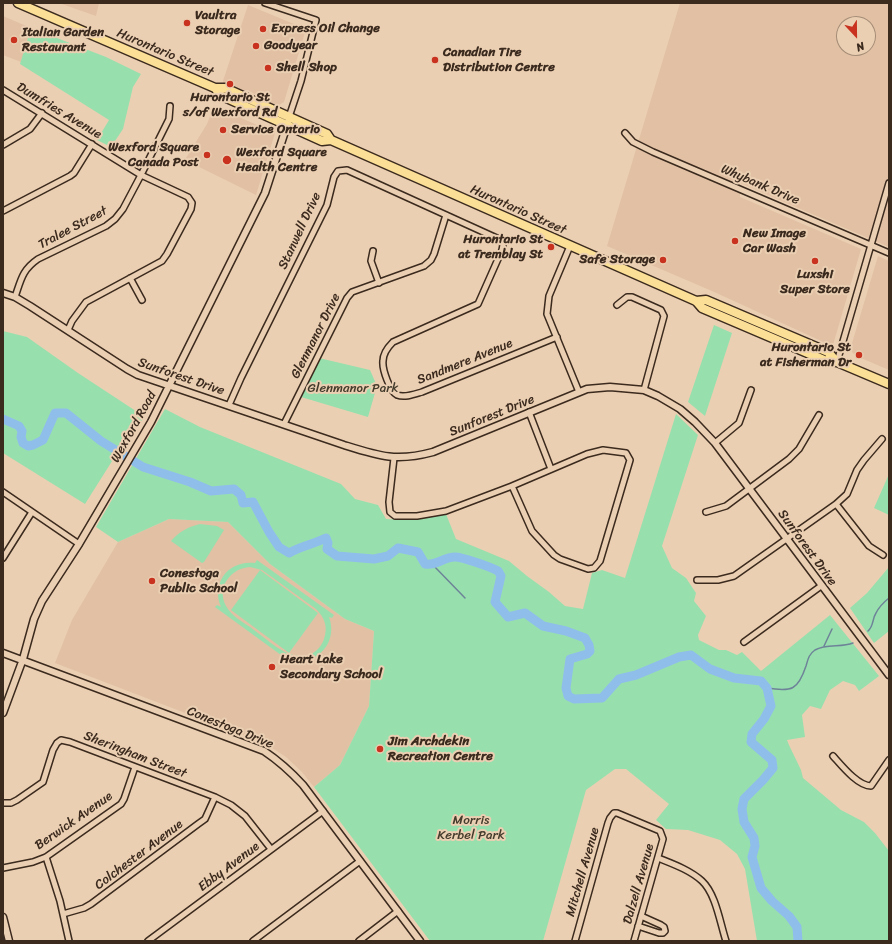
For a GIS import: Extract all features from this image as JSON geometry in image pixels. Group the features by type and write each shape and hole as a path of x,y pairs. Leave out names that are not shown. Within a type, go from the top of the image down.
{"main road":[{"name":"Hurontario Street","path":"18,3 215,88 220,96 288,121 322,141 331,140 696,301 706,300 828,352 837,362 889,384"}],"street":[{"path":"266,3 316,20 301,80 288,121"},
{"name":"Dumfries Avenue","path":"3,90 141,175 188,197 192,203 191,209 162,261 86,302 72,321 68,330"},
{"name":"Tralee Street","path":"15,297 24,272 29,266 38,259 106,226 123,210 169,119 170,106"},
{"path":"3,145 30,130 42,113"},
{"name":"Wexford Road","path":"3,713 23,659 34,619 42,601 79,544 143,436 170,384 266,193 288,121"},
{"name":"Whybank Drive","path":"625,133 633,142 653,152 889,253"},
{"path":"3,212 74,173 92,144"},
{"name":"Stanwell Drive","path":"229,405 327,205 334,177 338,172 347,170 446,215"},
{"path":"837,362 889,183"},
{"name":"Glenmanor Drive","path":"284,424 347,298 352,292 424,266 431,260 434,254 446,215"},
{"name":"Sandmere Avenue","path":"446,215 501,240 503,245 502,250 478,304 393,342 388,347 384,354 382,363 391,390 398,395 407,396 422,392 557,337"},
{"path":"570,246 551,290 547,314 579,392"},
{"path":"373,251 371,261 379,283"},
{"path":"130,278 142,300"},
{"name":"Sunforest Drive","path":"3,294 15,297 138,375 170,384 375,454 394,458 416,456 433,452 587,389 610,387 644,390 658,396 680,409 716,443 821,586 888,673"},
{"path":"617,305 627,297 632,297 663,312 664,316 644,390"},
{"path":"716,443 739,423 751,390"},
{"path":"529,412 551,469"},
{"path":"706,512 718,510 726,506 789,459 799,449 819,416"},
{"path":"697,580 718,580 734,576 836,504 847,494 864,460 882,439"},
{"path":"394,458 389,502 390,512 395,516 417,516 446,511 512,486 587,454 603,450 626,453 630,460 600,561 594,568 588,569 560,560 532,531 512,486"},
{"path":"3,492 79,544"},
{"path":"836,504 869,546 883,555"},
{"path":"3,558 32,512"},
{"path":"744,642 821,586"},
{"name":"Conestoga Drive","path":"3,653 23,659 264,751 293,773 420,941"},
{"name":"Sheringham Street","path":"3,803 17,800 43,782 53,750 57,743 61,740 70,742 215,797 231,805 245,816 271,849"},
{"path":"833,756 845,770 866,786 871,786 889,760"},
{"name":"Berwick Avenue","path":"3,868 33,862 46,857 121,804 135,767"},
{"name":"Colchester Avenue","path":"63,914 84,908 91,904 205,819 215,797"},
{"name":"Ebby Avenue","path":"148,941 323,811"},
{"name":"Mitchell Avenue","path":"575,941 608,823 614,813 617,813"},
{"name":"Dalzell Avenue","path":"617,813 660,831 663,839 634,941"},
{"path":"46,857 60,900 69,941"},
{"path":"658,858 688,870 703,882 716,905 726,941"},
{"path":"253,941 360,861"},
{"path":"359,941 398,911"},
{"path":"638,926 659,934 665,931 664,926 661,924 641,916"},
{"path":"3,917 9,941"}],"shaded area":[{"path":"59,3 99,3 96,16"},
{"path":"680,3 889,3 889,247 740,183 740,197 861,249 833,345 830,345 712,291 607,246"},
{"path":"248,5 306,29 284,102 279,105 272,105 248,90 241,90 231,86 232,84 229,82 228,84 223,83"},
{"path":"3,16 31,28 21,62 3,55"},
{"path":"214,106 275,133 256,195 187,161 186,158 207,124"},
{"path":"878,256 889,261 889,370 861,358 860,355 854,354 850,350"},
{"name":"Heart Lake Secondary School","path":"169,519 228,522 270,564 345,619 374,631 369,706 340,765 314,787 302,772 286,757 266,744 55,663 72,620 118,542"}],"green space":[{"path":"31,28 106,57 141,74 133,87 123,129 111,147 97,140 109,120 20,64"},
{"path":"714,325 732,333 705,416 688,402"},
{"path":"3,331 27,337 145,417 126,439 85,504 3,453"},
{"name":"Glenmanor Park","path":"319,358 370,370 377,386 368,417 301,397"},
{"name":"Morris Kerbel Park","path":"165,409 200,427 341,484 355,499 378,505 386,519 402,520 446,514 456,539 509,561 565,606 583,609 592,573 602,570 625,578 676,414 698,435 662,546 672,568 686,578 696,593 694,601 706,616 698,635 699,640 719,650 726,650 737,655 742,652 761,671 830,615 879,676 859,691 855,685 843,681 830,690 821,709 810,706 802,715 805,737 787,740 801,770 803,778 841,810 864,822 889,851 889,941 757,941 745,869 737,854 720,840 688,830 666,829 656,820 669,804 626,769 615,769 586,790 543,941 430,941 314,787 340,765 369,706 374,631 345,619 270,564 228,522 169,519 118,542 96,527"},
{"path":"889,474 889,515 874,508"},
{"path":"200,524 217,526 224,530 202,563 171,541 184,530"},
{"path":"257,560 334,615 332,618 329,617 331,634 328,642 318,655 311,659 294,661 292,663 215,607 217,605 221,607 218,598 218,590 224,575 237,565 255,563","holes":["250,567 262,570 316,609 322,616 326,631 321,645 313,653 305,656 289,654 274,645 228,610 223,599 223,592 224,586 231,575 243,568"]},
{"path":"889,567 889,631 874,643 850,608 867,593"},
{"path":"260,570 318,613 289,653 231,610"}],"waterway":[{"path":"3,419 19,426 22,431 21,437 23,443 28,446 43,440 55,413 66,413 101,441 143,467 190,482 211,491 234,489 241,495 243,503 253,502 279,547 289,553 326,538 328,543 327,549 337,556 374,559 388,556 398,548 418,552 425,564 433,564 447,558 455,557 476,562 498,571 501,576 495,602 508,617 525,613 543,626 566,631 585,638 589,645 590,651 587,654 570,659 566,688 568,696 574,699 602,698 619,679 636,675 679,657 691,655 710,669 734,678 761,681 767,688 771,706 764,719 752,734 751,742 772,760 773,768 744,799 742,809 744,822 754,838 755,846 752,857 761,888 772,901 789,916 797,927 798,941"},
{"path":"433,565 465,598"},
{"path":"868,631 877,611 889,598"},
{"path":"824,646 832,629"},
{"path":"767,688 783,690 793,688 800,680 811,653 824,647 853,643"}],"place":[{"name":"Vaultra Storage","path":"187,23"},
{"name":"Express Oil Change","path":"263,29"},
{"name":"Italian Garden Restaurant","path":"14,40"},
{"name":"Goodyear","path":"256,46"},
{"name":"Canadian Tire Distribution Centre","path":"435,60"},
{"name":"Shell Shop","path":"268,68"},
{"name":"Hurontario St s/of Wexford Rd","path":"230,84"},
{"name":"Service Ontario","path":"223,130"},
{"name":"Wexford Square Canada Post","path":"207,155"},
{"name":"Wexford Square Health Centre","path":"227,160"},
{"name":"New Image Car Wash","path":"735,241"},
{"name":"Hurontario St at Tremblay St","path":"551,247"},
{"name":"Safe Storage","path":"663,260"},
{"name":"Luxshi Super Store","path":"815,261"},
{"name":"Hurontario St at Fisherman Dr","path":"859,355"},
{"name":"Conestoga Public School","path":"152,581"},
{"name":"Heart Lake Secondary School","path":"272,667"},
{"name":"Jim Archdekin Recreation Centre","path":"380,749"}]}
